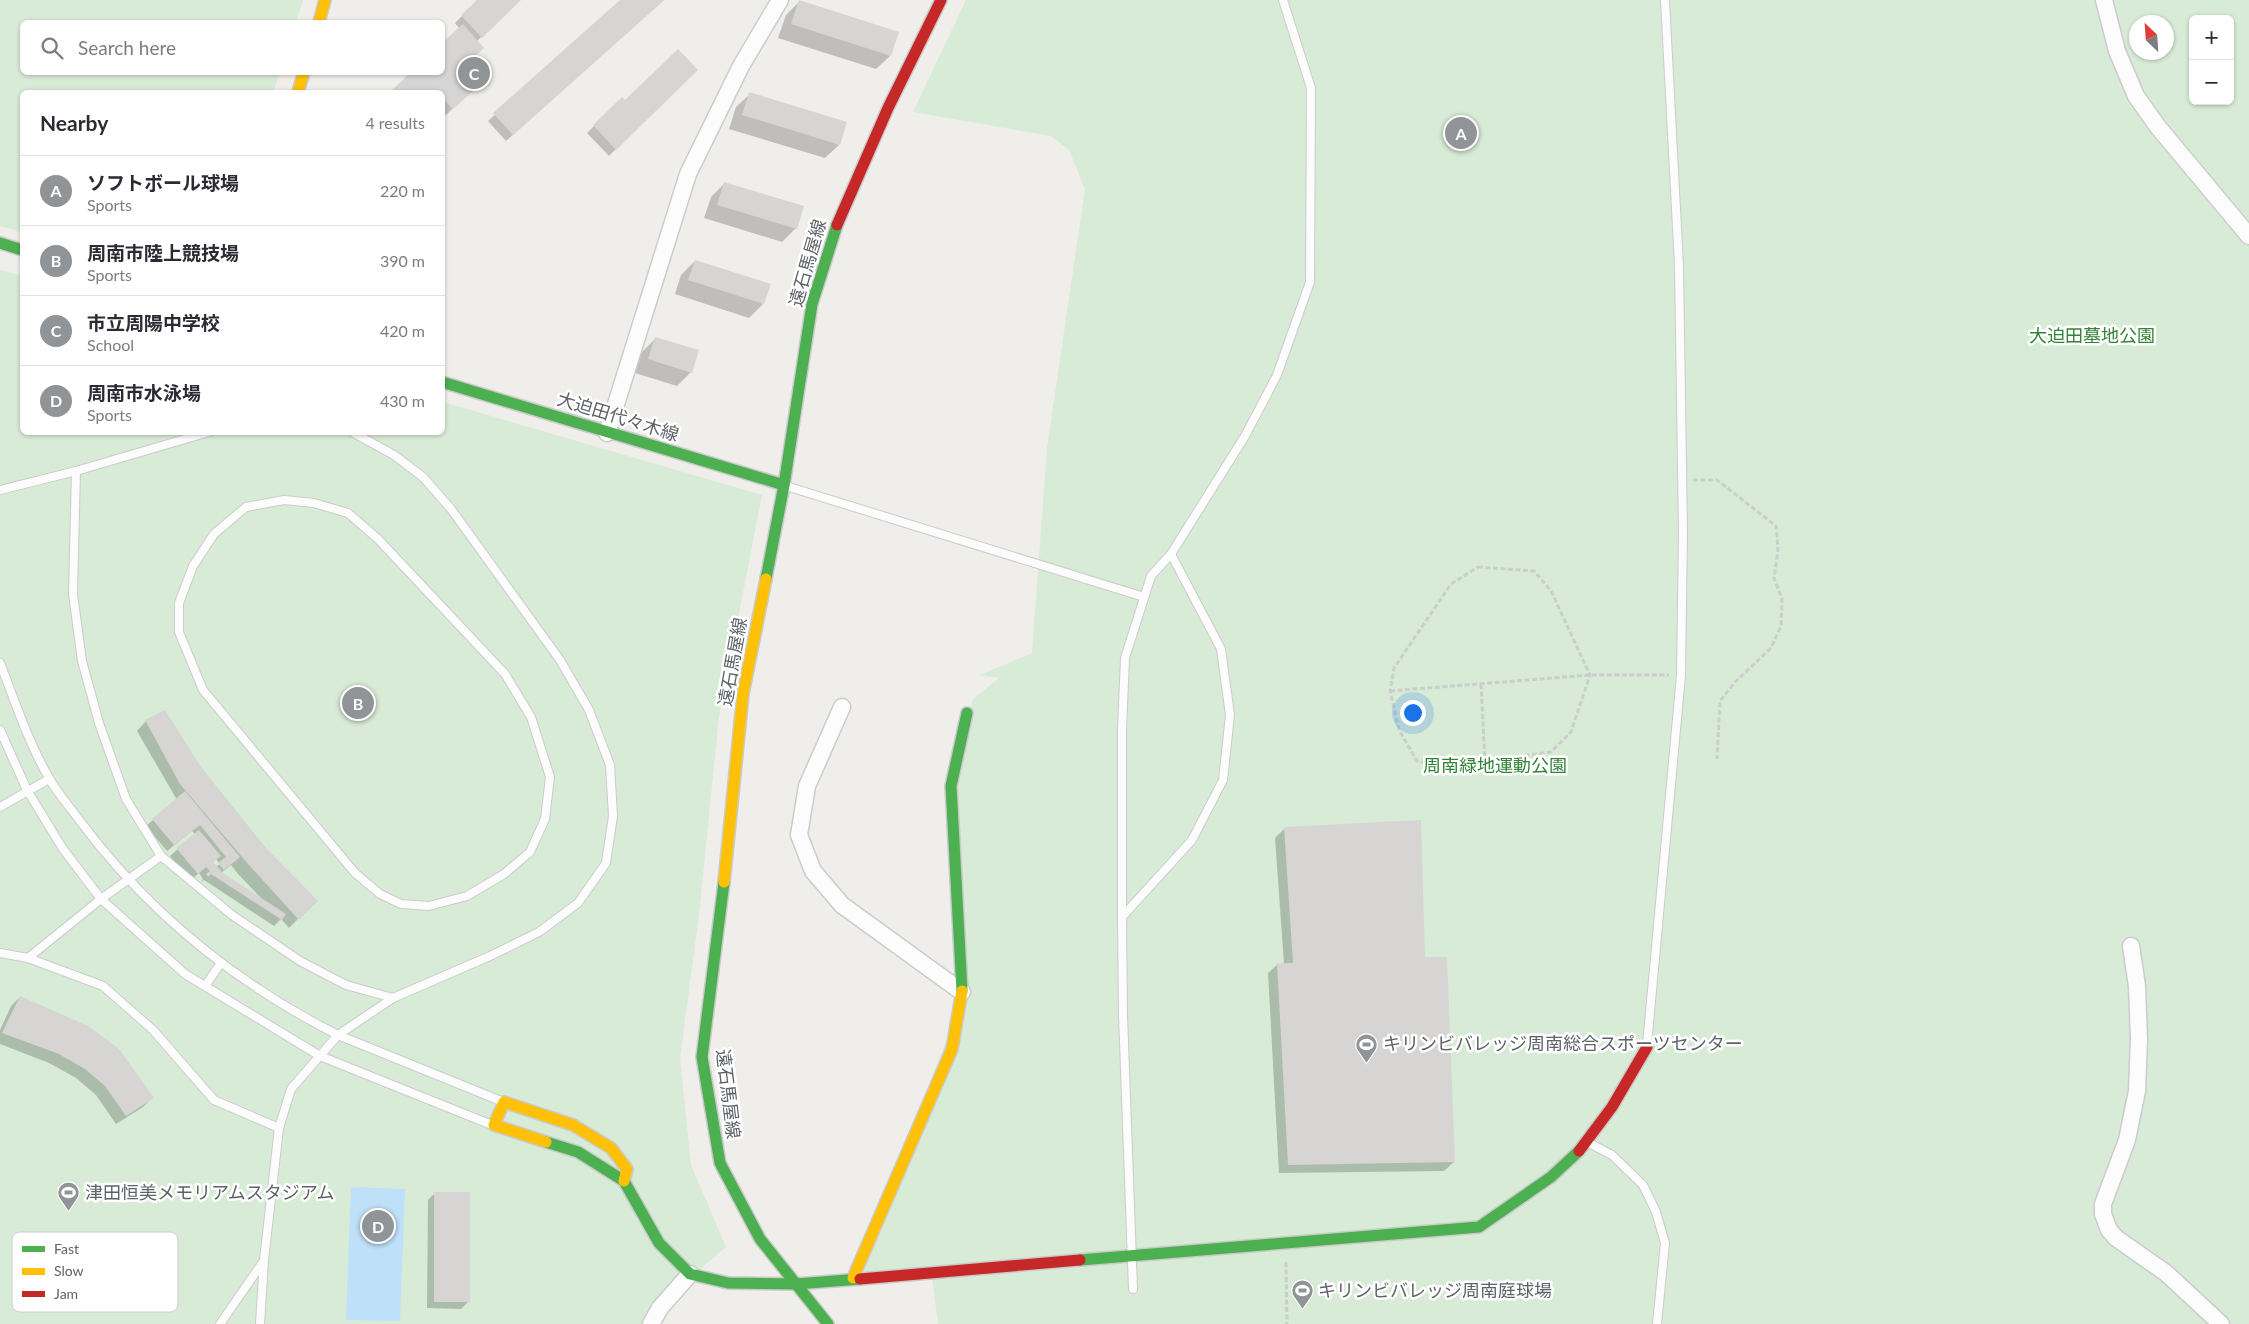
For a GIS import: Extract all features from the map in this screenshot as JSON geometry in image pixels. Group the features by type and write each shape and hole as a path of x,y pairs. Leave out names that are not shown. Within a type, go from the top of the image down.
{"street":[{"path":"320,20 325,0"},
{"path":"607,432 688,174 742,66 780,0"},
{"name":"遠石馬屋線","path":"828,1324 760,1239 720,1163 702,1056 720,923 743,694 784,485 812,304 840,215 888,108 942,0"},
{"path":"2104,0 2117,51 2136,96 2158,127 2249,236"},
{"path":"299,90 303,75"},
{"path":"0,243 20,249"},
{"name":"大迫田代々木線","path":"445,383 784,485"},
{"path":"842,707 807,786 799,835 812,870 842,905 962,992"},
{"path":"853,1278 952,1049 962,992 951,786 966,713"},
{"path":"2132,946 2137,986 2138,1021 2136,1091 2127,1140 2103,1204 2103,1214 2109,1230 2116,1238 2166,1273 2221,1324"},
{"path":"624,1181 627,1169 611,1148 573,1124 504,1102 494,1125 578,1152 624,1181 659,1244 690,1274 728,1284 796,1284 1479,1227 1552,1176 1587,1142 1627,1086 1647,1047"},
{"path":"650,1324 660,1308 690,1274"}],"lane":[{"path":"1133,1289 1122,917 1122,730 1125,658 1151,576 1171,554 1245,436 1277,375 1310,282 1311,88 1283,0"},
{"path":"1647,1047 1680,675 1682,480 1679,266 1665,0"},
{"path":"0,490 76,471 199,435"},
{"path":"260,1324 264,1260 279,1128 290,1089 338,1035 393,998 490,956 539,932 578,903 606,863 613,816 610,766 589,710 560,660 451,509 423,477 394,455 357,435"},
{"path":"76,471 73,594 82,661 99,723 126,799 161,856 232,915 300,961 346,985 393,998"},
{"path":"784,485 1144,597"},
{"path":"284,500 314,503 348,513 378,539 505,674 531,717 550,778 545,819 530,852 504,874 467,896 429,906 401,904 380,894 355,873 331,846 204,690 190,663 178,632 179,603 193,566 214,534 246,507 284,500"},
{"path":"1122,917 1192,840 1223,780 1230,715 1221,649 1171,554"},
{"path":"0,663 20,715 49,779 98,845 128,879 196,944 252,986 338,1035 504,1102"},
{"path":"0,730 27,790 63,849 101,899 185,974 320,1056 494,1125"},
{"path":"0,807 49,779"},
{"path":"28,958 101,899 161,856"},
{"path":"0,953 28,958 103,986 153,1030 214,1100 279,1128"},
{"path":"205,986 221,963"},
{"path":"1587,1142 1612,1155 1637,1179 1643,1186 1656,1212 1665,1243 1657,1324"},
{"path":"220,1324 264,1260"}],"path":[{"path":"1682,480 1717,480 1776,526 1778,550 1774,578 1782,599 1781,626 1771,648 1735,682 1720,701 1717,759"},
{"path":"1478,567 1534,571 1551,591 1590,676 1571,732 1551,752 1440,767 1417,761 1399,730 1390,692 1394,668 1431,611 1451,584 1478,567"},
{"path":"1390,692 1590,676 1680,675"},
{"path":"1481,684 1485,761"},
{"path":"1286,1244 1287,1324"}],"green space":[{"path":"0,0 303,0 297,20 20,20 20,75 279,75 274,90 20,90 20,231 0,226"},
{"name":"周南緑地運動公園","path":"966,0 2249,0 2249,1324 938,1324 931,1269 854,1278 961,1003 949,782 973,699 999,678 980,675 1032,653 1047,448 1085,189 1069,150 1051,136 913,112"},
{"path":"0,270 20,275 20,435 445,435 445,403 762,495 719,717 699,915 680,1058 691,1165 726,1247 646,1315 643,1324 0,1324"}],"water":[{"path":"351,1187 405,1189 400,1321 346,1320"}],"building":[{"path":"477,0 521,0 482,38 461,15"},
{"path":"620,0 664,0 513,135 493,113"},
{"path":"799,0 899,32 891,56 791,24"},
{"path":"463,24 484,48 474,57 491,75 453,109 445,101 445,90 392,90 408,75 445,75 445,40"},
{"path":"678,49 698,70 616,150 593,125 622,97 625,100"},
{"path":"749,92 847,122 840,145 742,115"},
{"path":"724,182 804,206 797,229 717,205"},
{"path":"695,260 771,284 764,304 688,280"},
{"path":"655,337 699,350 692,373 648,359"},
{"path":"165,710 201,767 266,848 318,901 299,920 248,864 180,784 145,720"},
{"path":"185,791 240,857 224,870 218,863 226,857 200,825 174,845 152,819"},
{"name":"キリンビバレッジ周南総合スポーツセンター","path":"1421,820 1425,957 1447,957 1455,1162 1288,1165 1277,963 1293,963 1284,827"},
{"path":"199,830 221,856 213,862 223,873 286,914 282,920 211,874 208,877 206,874 210,871 206,867 198,874 176,848"},
{"path":"20,996 88,1026 119,1049 154,1098 126,1116 105,1086 85,1069 59,1054 2,1033"},
{"path":"434,1192 470,1192 470,1302 434,1302"}],"traffic: fast":[{"path":"766,579 784,485 812,304 837,225"},
{"path":"0,243 20,249"},
{"path":"445,383 784,485"},
{"path":"962,991 951,786 967,713"},
{"path":"724,882 702,1057 720,1163 760,1239 828,1324"},
{"path":"546,1142 578,1152 624,1181 659,1243 690,1274 728,1283 796,1284 860,1279"},
{"path":"1080,1260 1479,1227 1551,1177 1579,1151"}],"traffic: slow":[{"path":"320,20 325,0"},
{"path":"299,90 303,75"},
{"path":"724,882 743,694 766,579"},
{"path":"853,1278 952,1049 962,991"},
{"path":"546,1142 494,1125 504,1102 573,1125 611,1148 627,1169 624,1181"}],"traffic: jam":[{"path":"837,225 888,108 941,0"},
{"path":"1579,1151 1612,1107 1647,1047"},
{"path":"860,1279 1080,1260"}],"place":[{"name":"市立周陽中学校","path":"474,73"},
{"name":"ソフトボール球場","path":"1461,133"},
{"name":"周南市陸上競技場","path":"358,703"},
{"name":"キリンビバレッジ周南総合スポーツセンター","path":"1367,1063"},
{"name":"津田恒美メモリアムスタジアム","path":"69,1212"},
{"name":"周南市水泳場","path":"378,1226"},
{"name":"キリンビバレッジ周南庭球場","path":"1302,1310"}],"park label":[{"name":"大迫田墓地公園","path":"2092,336"}]}
